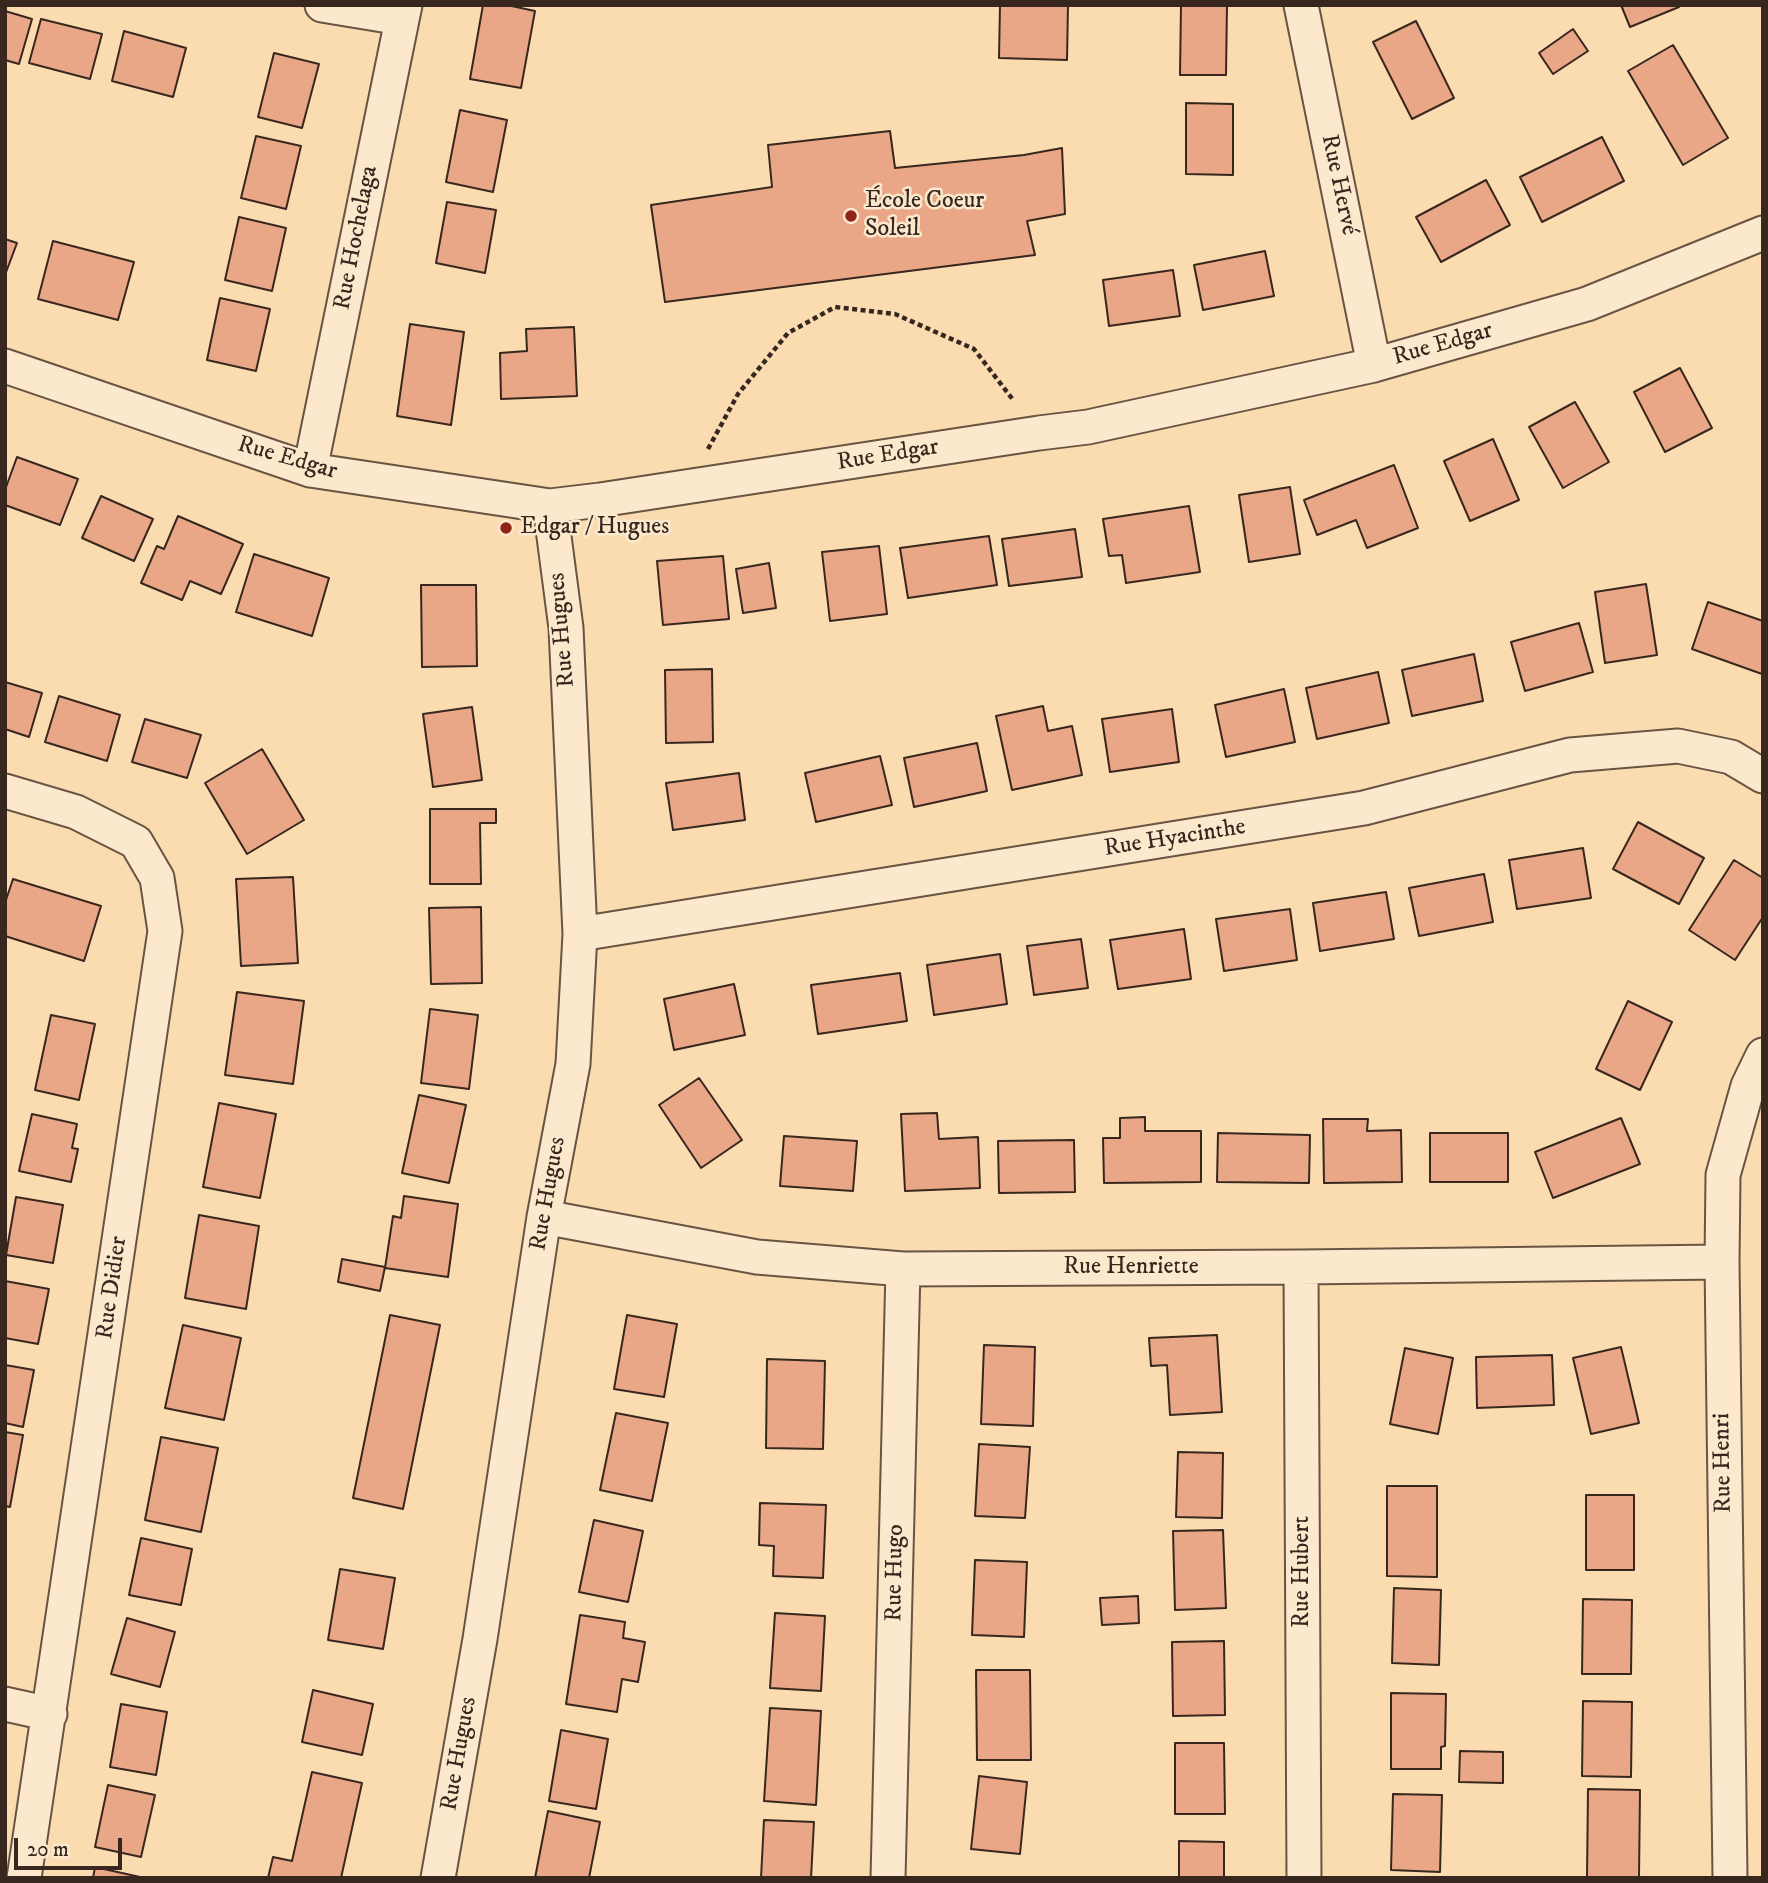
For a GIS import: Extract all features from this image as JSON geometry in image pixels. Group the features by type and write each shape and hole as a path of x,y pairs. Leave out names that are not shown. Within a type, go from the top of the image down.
{"street":[{"path":"322,5 403,12"},
{"name":"Rue Hervé","path":"1301,5 1374,365"},
{"name":"Rue Hochelaga","path":"310,470 403,12"},
{"name":"Rue Edgar","path":"5,366 310,470 550,506 1088,427 1374,365 1587,304 1763,233"},
{"name":"Rue Hugues","path":"438,1878 480,1639 544,1217 573,1064 580,934 566,628 550,506"},
{"name":"Rue Hyacinthe","path":"580,934 1364,808 1570,755 1678,746 1731,757 1763,776"},
{"name":"Rue Didier","path":"5,791 76,812 136,842 157,878 165,931 24,1878"},
{"name":"Rue Henri","path":"1730,1878 1723,1175 1748,1086 1763,1055"},
{"name":"Rue Henriette","path":"544,1217 757,1257 903,1269 1722,1262"},
{"name":"Rue Hubert","path":"1301,1267 1304,1878"},
{"name":"Rue Hugo","path":"888,1878 903,1269"},
{"path":"5,1704 50,1714"}],"path":[{"path":"688,487 738,394 789,333 835,307 895,314 974,349 1038,433"}],"building":[{"path":"483,5 507,5 535,11 521,88 470,79"},
{"path":"1000,5 1068,5 1067,60 999,58"},
{"path":"1181,5 1227,5 1226,75 1180,75"},
{"path":"1621,5 1678,5 1679,7 1630,27"},
{"path":"5,11 32,19 19,64 5,60"},
{"path":"41,19 102,34 90,79 29,63"},
{"path":"1416,21 1454,98 1412,119 1373,42"},
{"path":"1573,29 1588,51 1553,74 1539,53"},
{"path":"124,31 186,48 173,97 112,81"},
{"path":"1673,45 1728,138 1683,165 1628,71"},
{"path":"274,53 319,64 302,128 258,117"},
{"path":"1186,103 1233,104 1233,175 1186,174"},
{"path":"460,110 507,120 493,192 446,182"},
{"path":"890,131 895,168 1024,155 1062,148 1065,214 1027,221 1035,255 665,302 651,205 772,187 768,145"},
{"path":"256,136 301,146 286,209 241,198"},
{"path":"1602,137 1624,181 1542,222 1520,177"},
{"path":"1486,180 1510,225 1441,262 1416,217"},
{"path":"447,202 496,210 485,273 436,263"},
{"path":"239,217 286,228 272,291 225,280"},
{"path":"5,239 17,243 5,275"},
{"path":"53,241 134,262 118,320 38,299"},
{"path":"1265,251 1274,296 1203,310 1194,265"},
{"path":"1173,270 1180,316 1109,326 1103,280"},
{"path":"220,298 270,309 256,371 207,360"},
{"path":"410,324 464,332 451,425 397,416"},
{"path":"574,327 577,396 501,399 500,353 527,351 526,329"},
{"path":"1680,368 1712,428 1665,452 1634,392"},
{"path":"1575,402 1609,462 1563,488 1529,427"},
{"path":"1493,439 1519,500 1470,521 1444,461"},
{"path":"17,457 78,479 60,525 5,505 5,490"},
{"path":"1394,465 1418,528 1367,548 1356,520 1317,535 1304,500"},
{"path":"1290,487 1300,554 1249,562 1239,495"},
{"path":"101,496 153,519 134,561 82,538"},
{"path":"1189,506 1200,572 1126,583 1122,555 1109,556 1103,519"},
{"path":"178,516 243,544 221,594 190,581 182,600 141,583 157,546 164,549"},
{"path":"1075,529 1082,577 1009,586 1002,539"},
{"path":"989,536 997,585 908,598 900,548"},
{"path":"879,546 887,614 830,621 822,552"},
{"path":"254,554 329,578 312,636 236,612"},
{"path":"723,556 729,619 663,625 657,561"},
{"path":"769,563 776,608 743,613 736,569"},
{"path":"1646,584 1657,655 1605,663 1595,592"},
{"path":"421,585 476,585 477,666 422,667"},
{"path":"1708,602 1763,621 1762,674 1692,649"},
{"path":"1579,623 1593,672 1525,691 1511,642"},
{"path":"1474,654 1483,701 1412,716 1402,670"},
{"path":"712,669 713,742 666,743 665,670"},
{"path":"1378,672 1389,723 1317,739 1306,688"},
{"path":"5,682 42,693 29,737 5,729"},
{"path":"1284,689 1295,742 1226,757 1215,705"},
{"path":"59,696 120,715 107,761 45,742"},
{"path":"1043,706 1048,731 1072,726 1082,775 1012,790 996,716"},
{"path":"472,707 482,780 433,787 423,714"},
{"path":"1172,709 1179,762 1110,772 1102,719"},
{"path":"145,719 201,735 187,778 132,762"},
{"path":"977,743 987,791 914,807 904,758"},
{"path":"262,749 304,820 247,854 205,783"},
{"path":"880,756 892,805 816,822 805,773"},
{"path":"739,773 745,820 673,830 666,783"},
{"path":"430,809 496,809 496,823 480,823 481,884 430,884"},
{"path":"1638,822 1704,858 1679,904 1613,869"},
{"path":"1583,848 1591,898 1517,909 1509,860"},
{"path":"1734,860 1763,878 1763,917 1735,960 1689,930"},
{"path":"1484,874 1493,922 1419,936 1409,888"},
{"path":"293,877 298,963 241,966 236,879"},
{"path":"13,879 101,906 84,961 5,936 5,903"},
{"path":"1386,892 1394,939 1320,951 1313,903"},
{"path":"481,907 482,983 431,984 429,908"},
{"path":"1290,909 1297,960 1224,971 1216,919"},
{"path":"1184,929 1191,979 1118,989 1110,940"},
{"path":"1081,939 1088,988 1034,995 1027,946"},
{"path":"1000,954 1007,1004 934,1015 927,965"},
{"path":"900,973 907,1021 818,1034 811,985"},
{"path":"734,984 745,1035 674,1050 664,999"},
{"path":"237,992 304,1001 293,1084 225,1075"},
{"path":"1628,1001 1672,1022 1640,1090 1596,1069"},
{"path":"430,1009 478,1015 469,1089 421,1083"},
{"path":"51,1015 95,1024 79,1100 35,1090"},
{"path":"699,1078 742,1140 701,1168 659,1105"},
{"path":"419,1095 466,1105 449,1183 402,1173"},
{"path":"219,1103 276,1114 260,1198 203,1187"},
{"path":"937,1113 939,1139 978,1137 980,1188 905,1191 901,1114"},
{"path":"32,1114 77,1124 72,1148 78,1149 71,1182 19,1171"},
{"path":"1145,1117 1145,1131 1201,1131 1201,1182 1104,1183 1103,1138 1120,1138 1120,1118"},
{"path":"1621,1118 1640,1164 1553,1198 1535,1152"},
{"path":"1323,1119 1368,1119 1367,1131 1401,1130 1402,1182 1324,1183"},
{"path":"1218,1133 1310,1135 1309,1183 1217,1182"},
{"path":"1430,1133 1508,1133 1508,1182 1430,1182"},
{"path":"784,1136 857,1141 853,1191 780,1186"},
{"path":"1074,1140 1075,1192 999,1193 998,1141"},
{"path":"404,1196 458,1204 448,1277 385,1268 393,1216 401,1218"},
{"path":"16,1197 63,1205 53,1263 6,1255"},
{"path":"199,1215 259,1226 246,1309 185,1298"},
{"path":"342,1259 385,1267 380,1291 338,1282"},
{"path":"5,1281 49,1289 38,1344 5,1338"},
{"path":"390,1315 440,1325 403,1509 353,1498"},
{"path":"627,1315 677,1324 664,1397 614,1389"},
{"path":"183,1325 241,1338 224,1420 165,1408"},
{"path":"1217,1335 1222,1412 1170,1415 1167,1365 1151,1366 1149,1338"},
{"path":"984,1345 1035,1347 1033,1426 981,1424"},
{"path":"1621,1347 1639,1423 1591,1434 1573,1358"},
{"path":"1405,1348 1453,1358 1438,1434 1390,1424"},
{"path":"1552,1355 1554,1405 1477,1408 1476,1357"},
{"path":"767,1359 825,1361 823,1449 766,1448"},
{"path":"5,1365 34,1370 23,1427 5,1423"},
{"path":"616,1413 668,1423 652,1501 600,1490"},
{"path":"5,1432 23,1435 10,1507 5,1506"},
{"path":"161,1437 218,1448 201,1532 145,1520"},
{"path":"979,1444 1030,1447 1025,1518 975,1516"},
{"path":"1178,1452 1223,1453 1222,1518 1176,1517"},
{"path":"1387,1486 1437,1486 1437,1577 1387,1576"},
{"path":"1586,1495 1634,1495 1634,1570 1586,1570"},
{"path":"760,1503 826,1505 823,1578 773,1576 774,1546 759,1545"},
{"path":"594,1520 643,1531 628,1602 579,1592"},
{"path":"1223,1530 1226,1608 1175,1610 1173,1531"},
{"path":"141,1538 192,1549 181,1605 129,1595"},
{"path":"975,1560 1027,1562 1024,1637 972,1635"},
{"path":"340,1569 395,1578 383,1649 328,1640"},
{"path":"1394,1588 1441,1590 1439,1665 1392,1663"},
{"path":"1138,1596 1139,1623 1102,1625 1100,1598"},
{"path":"1583,1599 1632,1600 1631,1674 1582,1674"},
{"path":"775,1613 825,1616 821,1691 770,1688"},
{"path":"580,1615 625,1622 623,1638 645,1642 638,1682 622,1679 617,1712 566,1704"},
{"path":"127,1618 175,1632 160,1687 111,1674"},
{"path":"1224,1641 1225,1715 1173,1716 1172,1642"},
{"path":"976,1670 1030,1670 1031,1760 977,1760"},
{"path":"313,1690 373,1704 362,1755 302,1742"},
{"path":"1391,1693 1446,1694 1445,1746 1441,1747 1441,1769 1391,1769"},
{"path":"1583,1701 1632,1702 1631,1777 1582,1776"},
{"path":"121,1704 167,1712 156,1775 110,1767"},
{"path":"770,1708 821,1711 816,1805 764,1801"},
{"path":"561,1730 608,1739 596,1809 549,1801"},
{"path":"1175,1743 1224,1743 1225,1814 1175,1814"},
{"path":"1460,1751 1503,1752 1503,1783 1459,1782"},
{"path":"312,1772 362,1783 341,1878 268,1878 273,1857 292,1861"},
{"path":"979,1776 1027,1782 1020,1854 971,1849"},
{"path":"108,1785 155,1795 141,1857 95,1847"},
{"path":"1588,1789 1640,1790 1639,1878 1587,1878"},
{"path":"1393,1794 1442,1795 1440,1872 1391,1870"},
{"path":"548,1811 600,1822 589,1878 535,1878"},
{"path":"764,1820 814,1822 811,1878 761,1878"},
{"path":"1179,1841 1224,1842 1224,1878 1179,1878"},
{"path":"95,1867 140,1877 140,1878 93,1878"}],"place":[{"name":"École Coeur Soleil","path":"851,216"},
{"name":"Edgar / Hugues","path":"506,528"}]}
